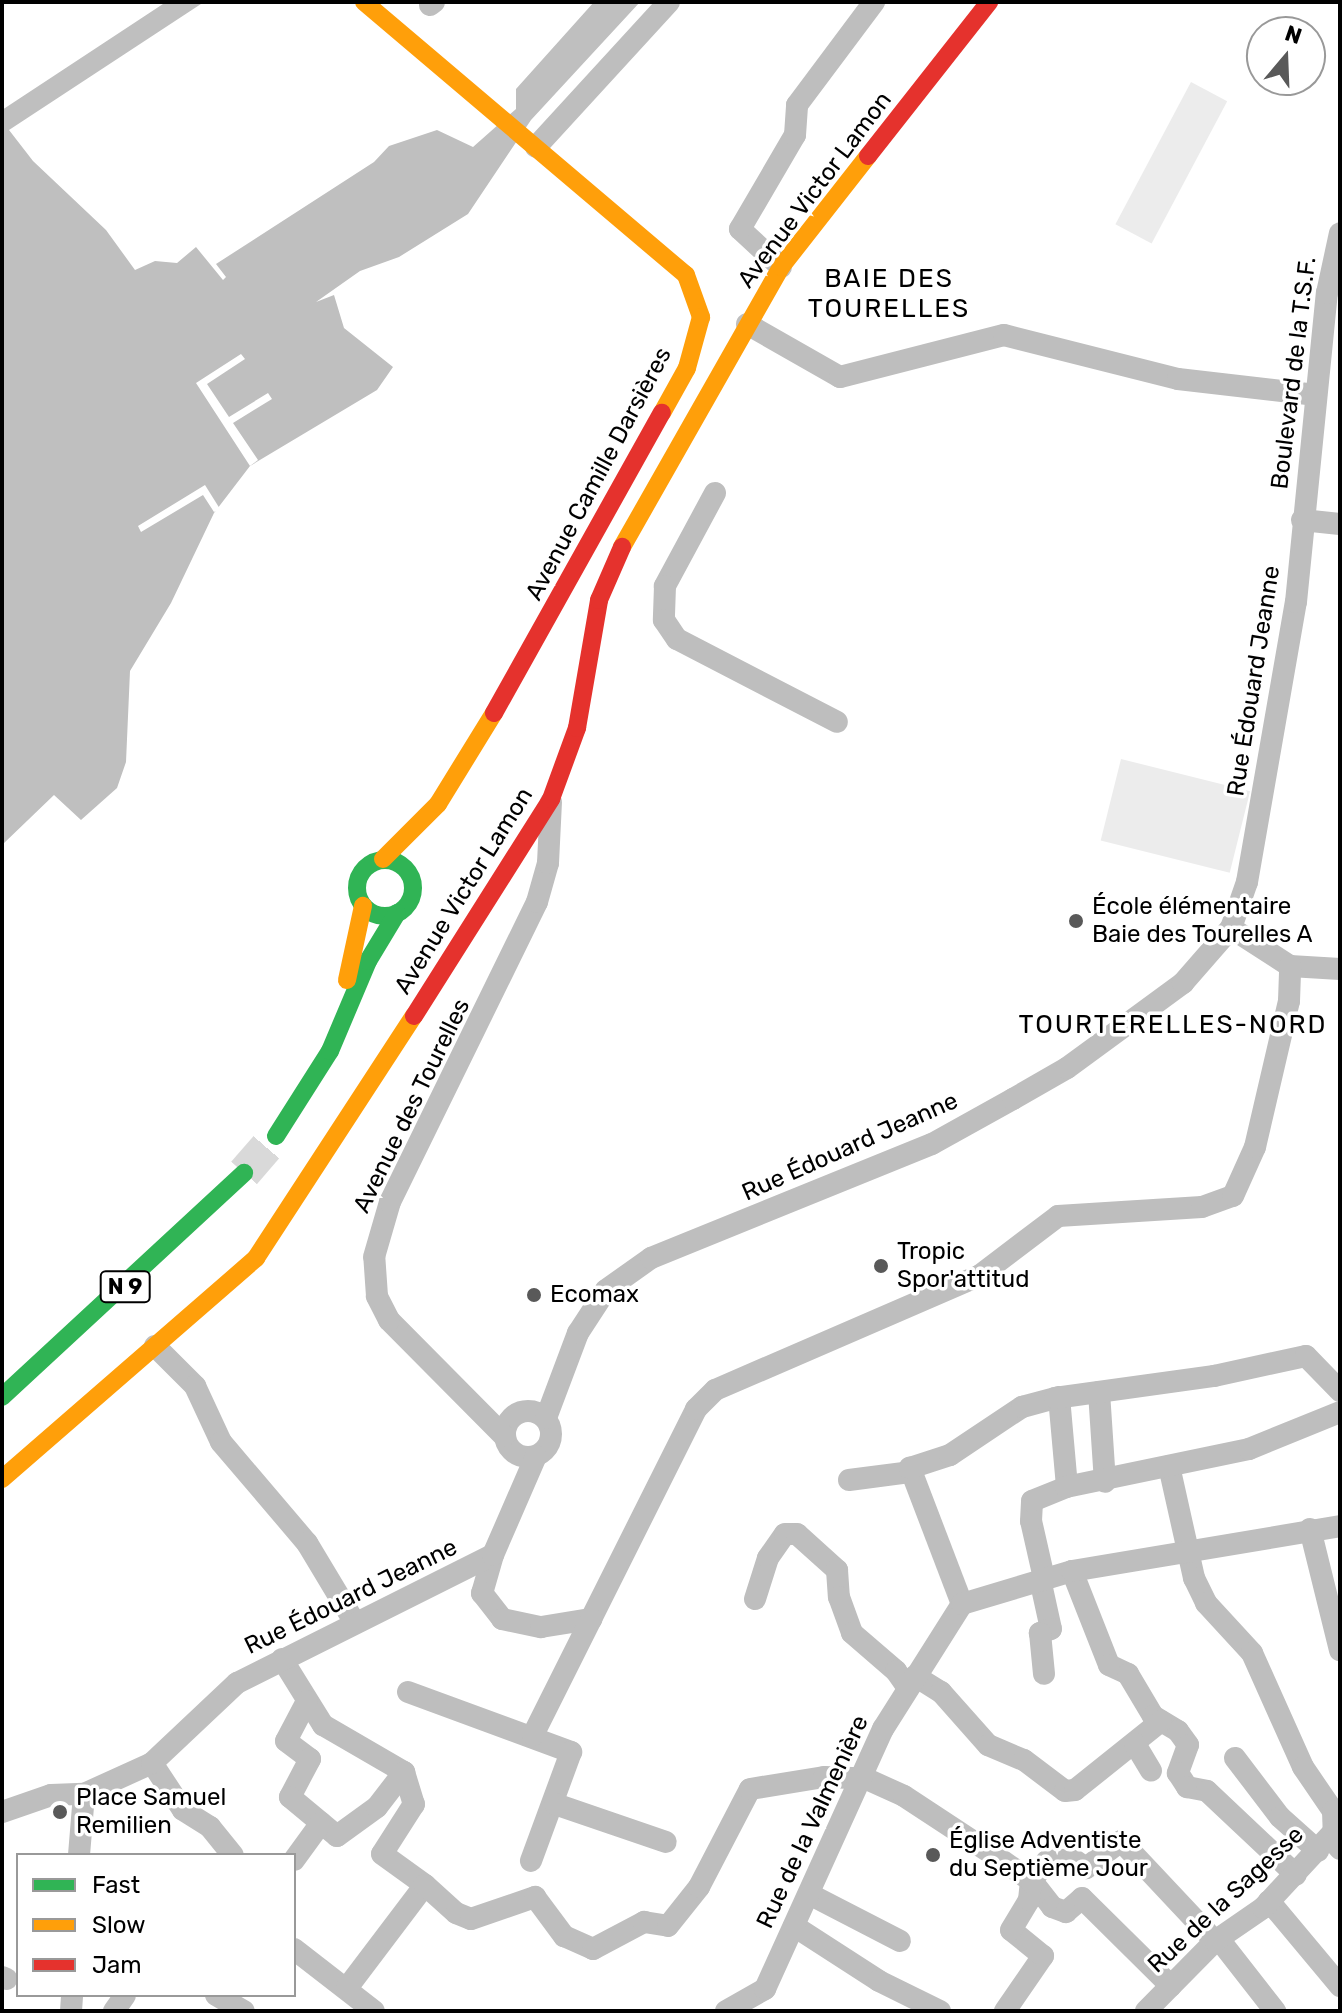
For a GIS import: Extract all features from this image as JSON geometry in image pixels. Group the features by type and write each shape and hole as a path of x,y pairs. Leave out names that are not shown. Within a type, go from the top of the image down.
{"main road":[{"name":"Avenue Camille Darsières","path":"364,2 686,275 700,327 687,368 525,663 438,804 383,859"},
{"name":"Avenue Victor Lamon","path":"2,1479 256,1258 274,1234 551,799 577,728 599,600 616,557 747,324 781,267 989,2"},
{"name":"Avenue Camille Darsières","path":"413,889 438,804"},
{"path":"383,859 408,871 413,889 368,961 330,1051 271,1134 333,1023 363,906 356,889 359,875 383,859"},
{"path":"363,906 379,915 397,913"},
{"name":"N 9","path":"2,1386 240,1170 2,1397"}],"street":[{"path":"536,147 669,2"},
{"path":"781,267 740,229 795,135 797,105 874,2"},
{"name":"Boulevard de la T.S.F.","path":"1302,520 1327,293 1340,233"},
{"path":"747,324 840,377 1004,335 1164,376 1316,395"},
{"path":"715,493 665,586 664,620 677,639 837,722"},
{"path":"1302,520 1340,524"},
{"name":"Rue Édouard Jeanne","path":"2,1812 51,1795 84,1794 152,1763 237,1683 493,1555 536,1456 551,1439 521,1426 559,1378 606,1290 651,1258 932,1144 1067,1068 1183,983 1231,928 1247,882 1296,602 1302,520"},
{"name":"Avenue des Tourelles","path":"536,1456 521,1426 477,1407 389,1320 377,1296 374,1257 390,1202 537,902 548,863 551,799"},
{"path":"1231,928 1290,966 1340,969"},
{"path":"533,1735 696,1409 715,1390 979,1276 1058,1216 1202,1207 1233,1196 1255,1147 1289,1001 1290,966"},
{"path":"155,1346 195,1386 221,1442 315,1554 355,1623"},
{"path":"849,1480 911,1472 950,1455 1022,1407 1059,1397 1306,1356 1340,1391"},
{"path":"1099,1392 1105,1482"},
{"path":"1059,1397 1067,1487"},
{"path":"1044,1674 1040,1633 1051,1629 1031,1521 1032,1501 1067,1487 1105,1482 1284,1438 1340,1412"},
{"path":"521,1426 525,1481"},
{"path":"1169,1466 1190,1555 1206,1603 1252,1653 1303,1767 1333,1811 1333,1839 1280,1817 1235,1758"},
{"path":"911,1472 962,1604 1072,1571 1190,1555 1310,1529 1340,1526"},
{"path":"1310,1529 1340,1650"},
{"path":"755,1599 768,1558 785,1534 797,1534 837,1570 839,1597 852,1633 911,1682 941,1692 988,1745 1024,1760 1065,1791 1075,1790 1103,1762 1135,1744 1161,1721"},
{"path":"493,1555 482,1593 502,1619 541,1627 591,1619"},
{"path":"1072,1571 1073,1584 1091,1612 1109,1665 1128,1674 1153,1716 1188,1745 1178,1773 1187,1787 1207,1791 1296,1875"},
{"name":"Rue de la Valmenière","path":"733,2009 765,1989 811,1895 859,1777 911,1682 962,1604"},
{"path":"282,1659 323,1725 404,1772 414,1804 382,1854 425,1885 456,1913 471,1919 535,1897 564,1936 593,1949 644,1922 668,1926 699,1887 750,1789 824,1777 859,1777 904,1796 1032,1881 1062,1913 1082,1898 1171,1986"},
{"path":"408,1692 533,1735 571,1752 555,1804 531,1861"},
{"path":"307,1701 286,1741 310,1759 290,1797 321,1823 342,1835 377,1807 404,1772"},
{"path":"1135,1744 1151,1771"},
{"path":"152,1763 183,1810 217,1833 232,1853"},
{"path":"79,1853 84,1794"},
{"path":"555,1804 666,1842"},
{"path":"296,1857 321,1823"},
{"name":"Rue de la Sagesse","path":"1146,2011 1216,1940 1269,1901 1333,1839"},
{"path":"1005,2011 1043,1956 1011,1930 1029,1900 1032,1881 1047,1861 1073,1859 1086,1868 1121,1841 1216,1940 1275,2011"},
{"path":"347,1988 425,1885"},
{"path":"811,1895 900,1941"},
{"path":"1269,1901 1340,1986"},
{"path":"794,1926 879,1981 940,2011"},
{"path":"296,1950 374,2011"},
{"path":"220,1997 244,2011"}],"shaded area":[{"path":"166,2 204,2 9,130 33,161 106,230 135,270 155,261 177,263 196,247 223,280 226,277 216,264 374,162 389,146 437,130 473,147 516,109 516,89 594,2 640,2 531,120 468,214 399,257 360,271 316,302 334,295 344,328 393,367 377,390 250,466 214,513 171,603 130,671 126,762 117,788 81,820 54,795 2,845 2,110"},
{"path":"1191,82 1227,101 1152,243 1115,224"},
{"path":"1121,759 1250,791 1230,873 1101,841"}],"pier":[{"path":"241,354 245,359 207,384 229,417 268,393 272,399 233,423 258,460 250,466 196,383"},
{"path":"205,485 220,509 214,512 203,495 141,532 138,526"}],"tunnel":[{"path":"244,1173 276,1136"}],"traffic: fast":[{"path":"385,860 405,868 413,888 405,908 385,916 365,908 357,888 365,868 385,860"},
{"path":"276,1136 330,1051 368,961 397,913"},
{"path":"2,1397 244,1173"}],"traffic: slow":[{"path":"364,2 686,275 701,317 687,368 662,413"},
{"path":"622,547 781,267 868,156"},
{"path":"383,859 438,804 494,713"},
{"path":"347,980 363,906"},
{"path":"2,1479 256,1258 414,1016"}],"traffic: jam":[{"path":"868,156 989,2"},
{"path":"494,713 662,413"},
{"path":"414,1016 551,799 577,728 599,600 622,547"}],"place":[{"name":"École élémentaire Baie des Tourelles A","path":"1076,921"},
{"name":"Tropic Spor'attitud","path":"881,1266"},
{"name":"Ecomax","path":"534,1295"},
{"name":"Place Samuel Remilien","path":"60,1812"},
{"name":"Église Adventiste du Septième Jour","path":"933,1855"}],"district":[{"name":"BAIE DES TOURELLES","path":"889,294"},
{"name":"TOURTERELLES-NORD","path":"1173,1025"}]}
